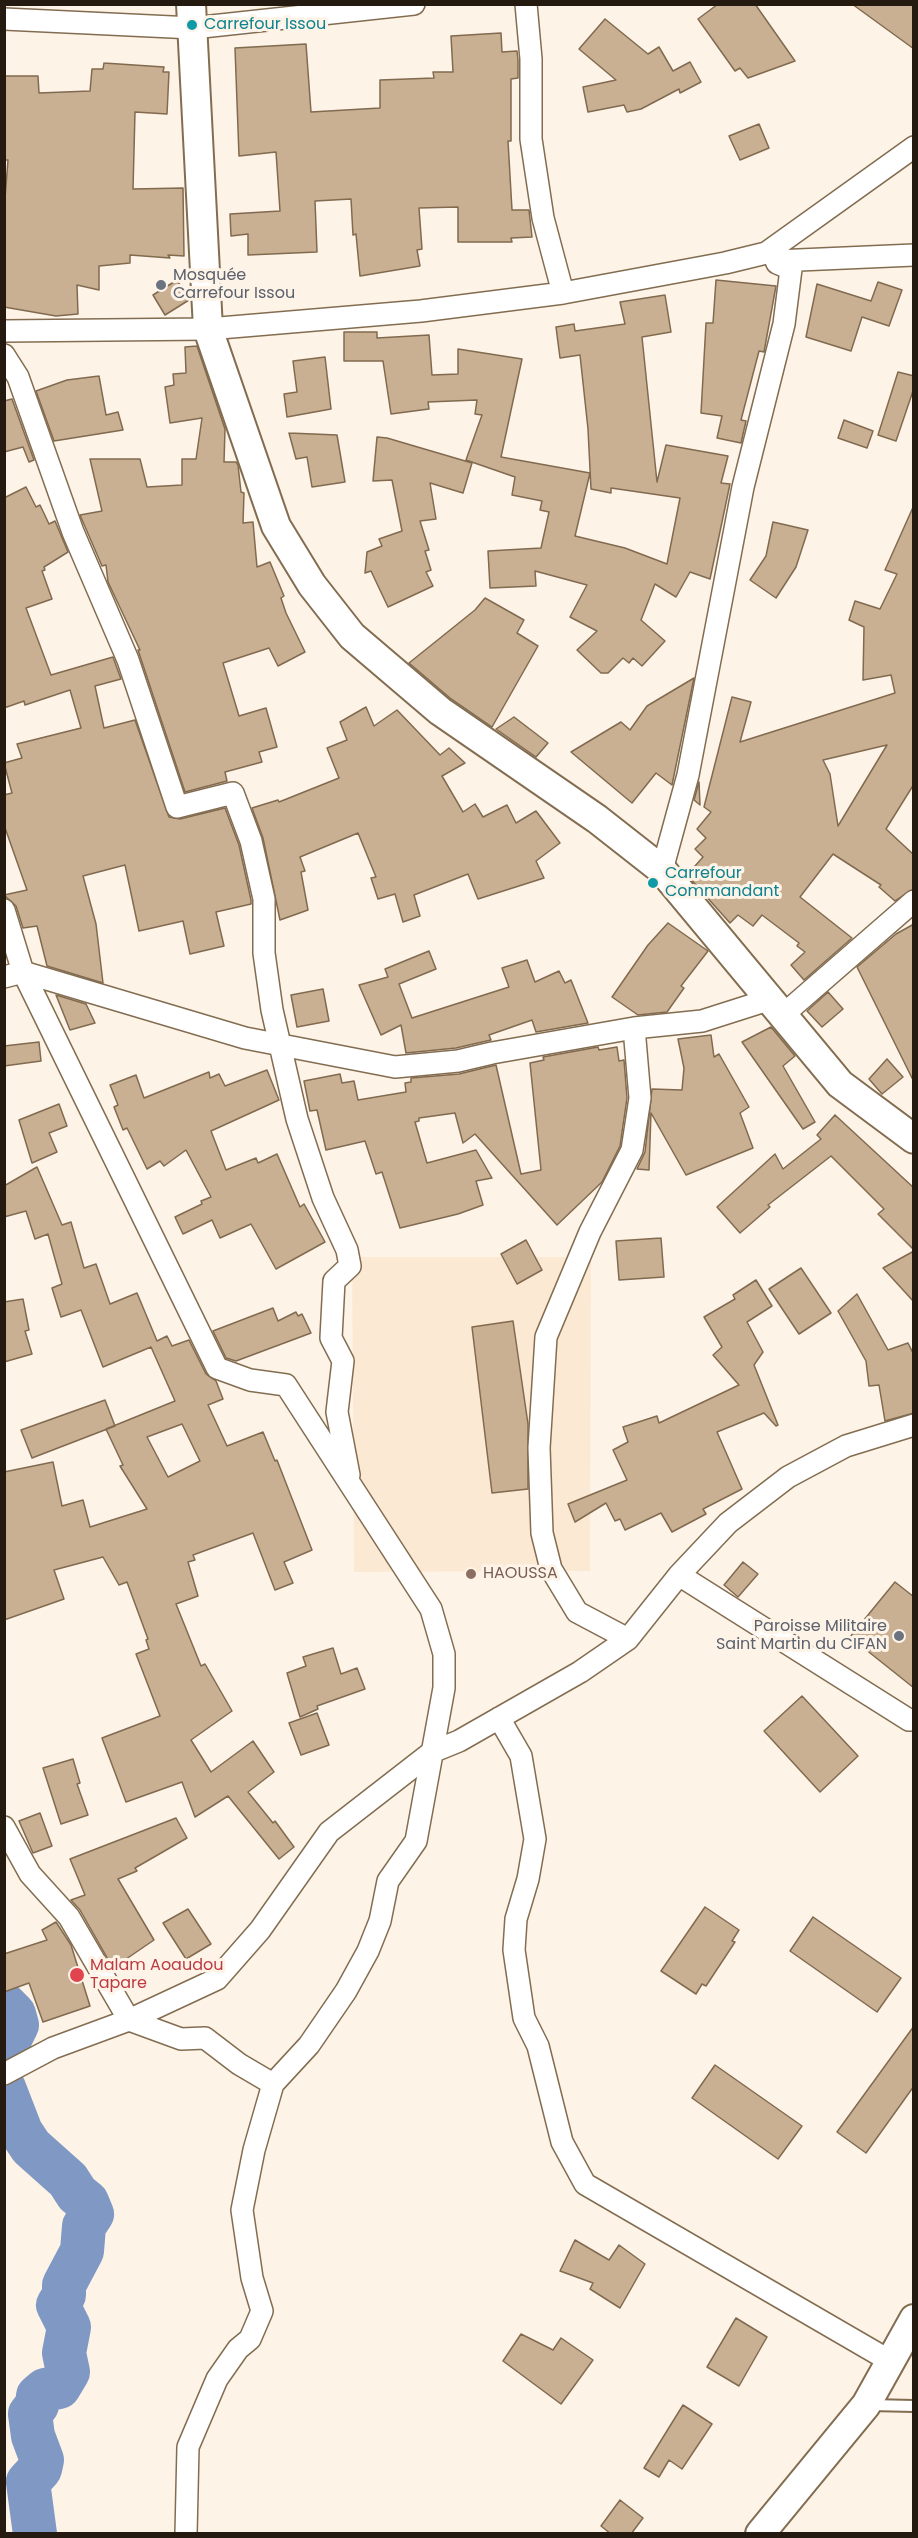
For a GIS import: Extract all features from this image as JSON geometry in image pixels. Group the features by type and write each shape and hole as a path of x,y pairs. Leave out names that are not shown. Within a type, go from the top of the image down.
{"street":[{"path":"4,19 192,16 414,4"},
{"path":"526,4 531,59 531,139 543,218 563,293"},
{"path":"192,16 208,329 276,526 312,585 352,636 440,711 597,819 662,870 840,1084 914,1139"},
{"path":"772,258 914,147"},
{"path":"4,331 208,329 421,311 563,293 772,258 914,255"},
{"path":"662,870 688,775 743,486 784,324 791,269 772,258"},
{"path":"4,355 18,377 74,532 129,660 177,807 233,793 251,841 264,899 264,953 272,1011 297,1119 323,1198 347,1250 350,1266 334,1281 331,1338 344,1361 337,1412 351,1488"},
{"path":"14,974 245,1038 395,1067 458,1061 500,1051 634,1028 702,1021 777,1007 914,901"},
{"path":"4,910 14,974 217,1368 250,1380 286,1385 431,1609 444,1654 444,1688 416,1841 388,1881 381,1921 346,1991 309,2045 273,2084 254,2150 242,2210 250,2267 262,2311 250,2339 238,2349 217,2379 188,2447 186,2534"},
{"path":"628,1639 577,1612 552,1569 542,1533 539,1448 546,1337 590,1232 632,1150 640,1098 634,1028"},
{"path":"4,2074 53,2048 129,2020 217,1979 260,1930 328,1832 432,1752 459,1741 580,1672 628,1639 679,1575 728,1523 788,1477 846,1446 914,1425"},
{"path":"679,1575 909,1720 914,1720"},
{"path":"499,1718 521,1756 535,1839 528,1879 516,1919 514,1940 524,2018 538,2046 562,2142 585,2184 890,2361"},
{"path":"4,1827 30,1874 69,1917 129,2020 181,2039 205,2038 239,2064 273,2084"},
{"path":"760,2534 866,2405 914,2319"}],"lane":[{"path":"866,2405 914,2406"}],"shaded area":[{"path":"352,1257 591,1257 590,1571 354,1572"}],"building":[{"path":"718,4 755,4 795,61 748,78 740,68 735,71 698,19"},
{"path":"852,4 914,4 914,49"},
{"path":"605,19 648,54 659,47 673,71 690,62 701,82 680,93 679,89 641,109 627,112 624,105 588,112 583,87 616,80 579,49"},
{"path":"501,33 502,52 517,51 518,60 518,78 511,79 511,141 508,141 512,210 529,210 532,237 511,238 512,242 458,242 458,207 419,208 422,249 417,250 420,266 360,276 356,234 353,235 351,199 315,201 317,252 248,255 248,234 231,236 230,214 280,211 276,152 239,156 235,48 306,44 311,112 380,108 380,80 434,78 433,72 453,72 451,36"},
{"path":"104,63 164,67 163,72 169,72 167,114 135,112 133,189 183,188 184,256 168,255 170,258 130,255 130,263 99,266 99,290 77,285 78,314 56,316 4,307 4,211 8,160 4,160 4,76 38,76 39,93 90,91 92,69 103,69"},
{"path":"759,124 769,148 740,160 729,136"},
{"path":"177,280 189,300 165,315 153,295"},
{"path":"716,280 776,286 764,352 759,351 741,420 746,421 741,443 717,438 722,416 701,413 706,323 713,323"},
{"path":"878,282 902,290 889,326 862,317 851,351 806,337 817,284 871,301"},
{"path":"665,295 671,332 642,337 657,482 666,445 728,456 721,483 730,484 710,579 690,572 676,597 655,584 641,620 665,641 642,666 633,658 629,663 623,658 608,673 601,673 577,650 597,631 570,617 587,585 535,571 536,586 490,588 488,551 541,548 549,512 540,510 542,501 512,495 515,477 466,460 482,415 475,414 477,400 428,402 429,409 391,414 383,361 344,361 344,332 377,332 377,338 429,335 432,375 458,374 458,349 522,359 501,457 590,473 575,536 625,548 667,564 680,498 611,488 611,493 591,489 588,429 580,355 560,358 556,327 574,324 575,331 625,324 620,302"},
{"path":"197,346 225,429 224,462 236,462 238,465 241,492 244,493 243,523 253,522 257,567 270,562 284,596 281,598 286,613 305,652 278,666 269,648 223,663 239,716 266,708 277,747 259,752 262,762 225,772 227,781 185,792 138,650 140,650 108,582 106,565 102,566 80,515 102,511 90,459 140,459 147,487 182,485 182,459 196,459 202,418 170,423 165,387 174,385 173,374 186,373 185,347"},
{"path":"325,357 331,409 287,417 284,394 297,392 293,361"},
{"path":"898,372 914,376 914,388 896,441 878,435"},
{"path":"99,376 106,415 118,412 123,430 54,441 36,391 67,380"},
{"path":"12,399 34,460 29,462 23,447 4,452 4,401"},
{"path":"844,420 873,431 867,448 838,438"},
{"path":"289,433 337,435 345,482 312,487 307,457 296,459"},
{"path":"377,437 472,463 463,493 430,483 436,519 420,521 429,550 425,551 431,570 426,572 433,586 388,607 371,571 365,573 367,552 382,546 379,539 402,531 392,480 373,481"},
{"path":"26,487 36,507 40,505 49,524 55,521 68,552 44,567 45,570 42,571 52,599 26,608 51,675 113,657 121,679 95,686 104,728 135,720 169,817 180,819 225,808 239,845 251,900 251,904 216,912 224,946 190,954 183,921 139,931 125,865 83,876 96,924 103,983 47,966 37,926 23,928 16,906 4,895 27,890 4,825 4,795 12,793 4,763 22,758 17,744 81,728 70,690 25,705 24,701 4,708 4,498"},
{"path":"914,505 914,784 886,829 914,855 914,889 895,901 879,887 881,885 833,854 800,897 852,938 804,980 791,965 805,952 797,946 799,943 762,915 753,926 738,915 730,923 687,875 703,857 695,849 706,838 697,829 711,812 704,807 732,697 751,702 740,742 895,693 891,675 863,680 864,627 849,620 855,601 880,609 897,574 885,570","holes":["887,745 838,826 830,774 823,760"]},
{"path":"773,522 808,530 796,567 776,598 750,580 766,556"},
{"path":"485,598 524,620 517,633 538,646 492,727 450,698 409,663 475,610"},
{"path":"694,678 672,785 656,773 632,803 571,752 621,722 630,730 647,706"},
{"path":"366,707 374,726 397,710 440,755 449,748 465,763 442,776 463,812 475,804 483,817 507,805 516,823 536,811 560,843 536,861 544,878 478,899 468,874 414,895 420,916 403,922 395,894 378,899 371,878 376,877 358,833 300,857 305,871 301,872 308,910 280,920 263,838 252,808 278,800 279,802 339,778 327,748 347,740 340,722"},
{"path":"514,717 548,743 536,757 496,729"},
{"path":"699,782 700,805 694,800"},
{"path":"668,923 708,951 681,986 684,988 667,1012 638,1015 612,997 648,945"},
{"path":"914,924 914,1082 857,967 896,934"},
{"path":"429,951 436,969 399,984 412,1018 509,987 502,968 527,960 535,982 559,971 565,983 571,980 588,1023 536,1032 532,1020 489,1035 491,1040 456,1048 406,1053 401,1025 381,1035 359,985 388,977 385,969"},
{"path":"323,989 329,1021 297,1027 291,995"},
{"path":"828,992 843,1009 822,1027 807,1011"},
{"path":"56,995 86,1004 95,1023 70,1030"},
{"path":"771,1027 795,1056 783,1066 815,1122 803,1129 742,1042"},
{"path":"711,1035 714,1057 719,1054 749,1107 740,1113 753,1148 686,1175 651,1113 649,1170 637,1169 645,1152 652,1089 682,1090 684,1068 678,1039"},
{"path":"39,1042 41,1061 4,1066 4,1046"},
{"path":"598,1047 599,1050 617,1047 619,1061 624,1060 627,1098 620,1146 602,1182 557,1225 475,1134 463,1143 455,1113 419,1118 419,1121 415,1122 427,1163 476,1150 492,1178 476,1181 483,1205 458,1214 400,1228 382,1172 376,1174 365,1141 326,1150 317,1110 310,1111 304,1081 340,1074 342,1083 354,1081 358,1100 406,1092 405,1083 411,1082 411,1078 459,1074 496,1065 521,1174 541,1170 530,1063 544,1060 543,1057"},
{"path":"887,1059 903,1077 882,1094 869,1079"},
{"path":"267,1070 279,1100 211,1131 226,1170 256,1158 258,1163 277,1154 300,1207 304,1204 325,1242 276,1269 251,1224 220,1238 212,1220 183,1234 175,1217 211,1197 186,1150 164,1166 160,1161 147,1169 127,1128 123,1130 114,1107 118,1105 110,1085 136,1075 144,1098 209,1072 210,1078 219,1074 225,1086"},
{"path":"59,1104 67,1126 49,1133 57,1152 32,1163 19,1120"},
{"path":"835,1115 914,1188 914,1250 878,1214 884,1209 831,1156 768,1205 770,1207 740,1233 717,1207 775,1154 783,1169 821,1139 817,1135"},
{"path":"37,1167 62,1225 71,1222 84,1268 96,1264 110,1304 137,1293 157,1341 167,1336 172,1346 189,1340 206,1374 216,1381 223,1399 208,1405 227,1446 263,1432 275,1461 277,1460 312,1550 284,1562 293,1583 275,1590 253,1533 193,1555 195,1560 188,1562 198,1596 176,1604 201,1666 205,1664 232,1711 191,1740 211,1772 253,1741 274,1772 248,1792 273,1823 275,1821 294,1847 279,1859 228,1796 195,1817 182,1782 126,1802 102,1738 160,1716 136,1654 149,1649 146,1640 148,1639 127,1582 119,1585 103,1557 54,1570 64,1599 4,1620 4,1472 53,1462 62,1506 83,1500 90,1527 147,1509 120,1466 123,1465 106,1429 175,1401 151,1347 103,1367 81,1310 61,1317 52,1288 62,1284 48,1234 35,1239 26,1211 4,1217 4,1186","holes":["182,1424 200,1461 168,1477 147,1437"]},
{"path":"661,1238 664,1277 619,1280 616,1241"},
{"path":"526,1240 542,1270 517,1284 501,1254"},
{"path":"914,1251 914,1302 883,1268"},
{"path":"801,1268 831,1313 799,1334 769,1289"},
{"path":"756,1280 772,1306 747,1322 763,1352 754,1365 778,1425 776,1426 764,1413 717,1432 742,1489 703,1509 706,1514 672,1532 661,1513 625,1530 620,1519 615,1521 606,1503 575,1522 568,1504 627,1480 613,1450 628,1442 623,1427 657,1416 659,1423 739,1385 713,1355 722,1347 704,1317 735,1299 733,1295"},
{"path":"857,1294 888,1350 908,1343 914,1355 914,1413 885,1421 879,1385 869,1386 866,1361 838,1311"},
{"path":"23,1299 29,1330 25,1331 32,1354 4,1362 4,1302"},
{"path":"273,1308 278,1321 296,1312 298,1316 302,1314 311,1333 236,1361 226,1358 213,1331"},
{"path":"513,1321 528,1424 528,1489 492,1493 472,1327"},
{"path":"105,1400 115,1426 32,1458 21,1430"},
{"path":"743,1562 758,1574 738,1597 724,1585"},
{"path":"895,1582 914,1597 914,1688 850,1637"},
{"path":"333,1648 341,1674 357,1668 365,1689 317,1706 318,1709 300,1717 287,1673 306,1666 303,1657"},
{"path":"802,1696 858,1756 820,1792 764,1731"},
{"path":"317,1713 329,1745 301,1755 289,1723"},
{"path":"73,1759 80,1783 77,1784 88,1815 61,1824 43,1768"},
{"path":"40,1813 52,1846 33,1853 19,1821"},
{"path":"176,1818 187,1838 135,1868 137,1871 118,1879 154,1940 113,1968 80,1910 71,1900 85,1895 70,1859"},
{"path":"705,1907 739,1930 732,1941 735,1942 706,1986 702,1984 696,1994 661,1971"},
{"path":"188,1909 211,1944 186,1959 163,1923"},
{"path":"813,1917 901,1978 877,2012 790,1951"},
{"path":"56,1922 71,1945 90,2006 43,2022 29,1983 4,1992 4,1954 47,1940 42,1930"},
{"path":"914,2026 914,2086 866,2153 837,2132"},
{"path":"715,2065 802,2126 778,2159 692,2098"},
{"path":"575,2240 609,2260 619,2245 645,2264 620,2308 590,2289 593,2283 560,2271"},
{"path":"736,2318 767,2337 739,2386 707,2367"},
{"path":"521,2334 553,2350 561,2338 593,2360 561,2404 503,2361"},
{"path":"683,2405 712,2424 682,2469 669,2460 659,2477 644,2468"},
{"path":"620,2500 643,2518 631,2534 611,2534 601,2526"}],"waterway":[{"path":"4,2004 14,2014 17,2025 4,2051"},
{"path":"4,2088 21,2132 31,2147 68,2180 77,2194 87,2202 92,2214 84,2226 82,2251 64,2285 64,2295 58,2305 69,2327 64,2353 68,2372 59,2387 45,2390 38,2396 37,2405 30,2414 33,2436 42,2460 40,2469 28,2482 35,2534"}],"place":[{"name":"Carrefour Issou","path":"192,25"},
{"name":"Mosquée Carrefour Issou","path":"161,285"},
{"name":"Carrefour Commandant","path":"653,883"},
{"name":"HAOUSSA","path":"471,1574"},
{"name":"Paroisse Militaire Saint Martin du CIFAN","path":"899,1636"},
{"name":"Malam Aoaudou Tapare","path":"77,1975"}]}
